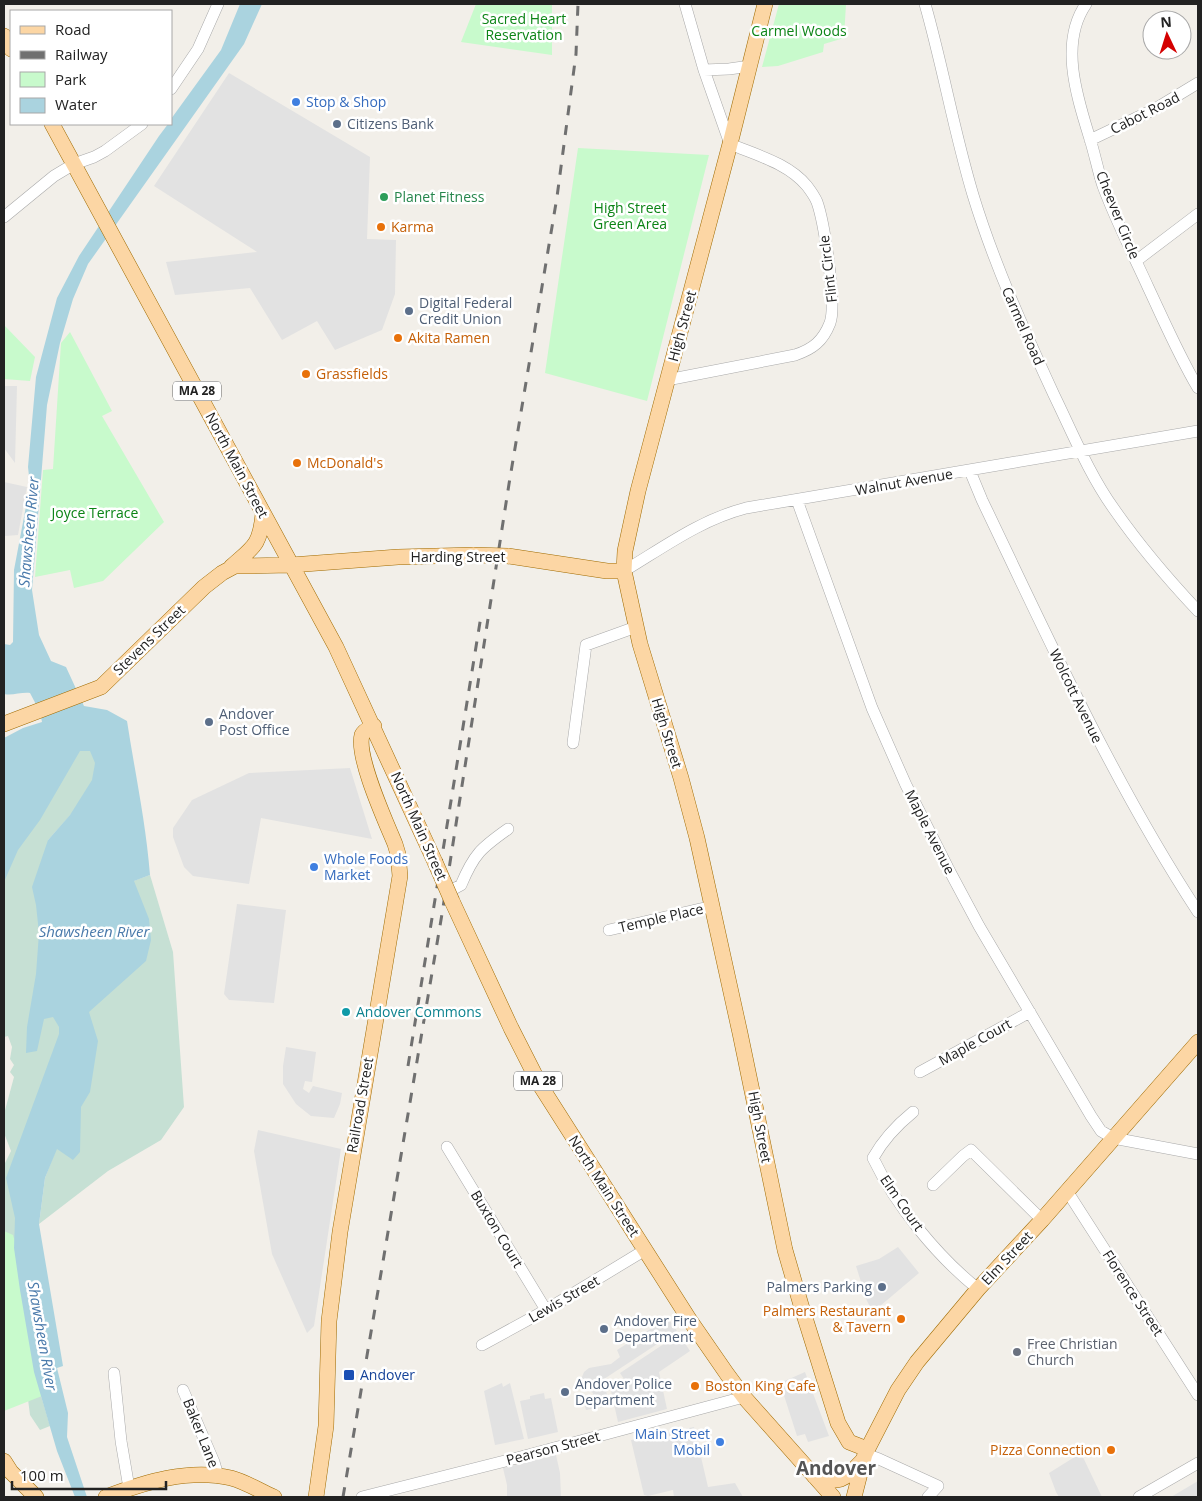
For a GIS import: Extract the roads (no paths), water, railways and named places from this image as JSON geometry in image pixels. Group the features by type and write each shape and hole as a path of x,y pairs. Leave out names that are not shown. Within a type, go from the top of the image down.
{"main road":[{"name":"High Street","path":"765,4 638,491 625,551 624,571 636,627 681,778 713,906 778,1218 801,1305 829,1397 843,1434 849,1442 865,1454"},
{"name":"North Main Street","path":"53,125 336,647 374,726 511,1028 536,1077 573,1139 693,1325 744,1397 833,1497"},
{"name":"Stevens Street","path":"4,724 101,687 204,587 231,567 254,546 259,540 263,514"},
{"name":"Harding Street","path":"291,565 474,554 508,556 607,571 624,571"},
{"path":"231,567 240,565 291,565"},
{"name":"Railroad Street","path":"316,1497 326,1426 329,1320 340,1232 400,876 398,854 367,775 362,747 364,731 374,726"},
{"name":"Elm Street","path":"854,1497 865,1454 907,1376 978,1289 1067,1192 1198,1042"},
{"path":"814,1476 832,1481 842,1480 865,1454"},
{"path":"4,1461 11,1472 36,1497"},
{"path":"106,1497 158,1480 192,1474 233,1478 274,1497"}],"street":[{"path":"172,87 198,49 218,4"},
{"path":"685,4 704,70 730,144"},
{"name":"Carmel Road","path":"925,4 964,162 989,245 1029,341 1080,452 1113,508 1137,541 1198,611"},
{"name":"Cheever Circle","path":"1086,4 1080,11 1072,45 1073,70 1078,98 1103,185 1136,261 1198,388"},
{"path":"704,70 750,66"},
{"name":"Cabot Road","path":"1090,140 1155,109 1198,83"},
{"path":"4,217 54,176 74,164 105,151 141,125"},
{"name":"Flint Circle","path":"667,380 795,355 809,350 818,344 832,316 833,303 824,235 816,200 806,185 793,173 775,162 730,144"},
{"path":"1136,261 1198,214"},
{"name":"Walnut Avenue","path":"624,571 682,534 720,515 746,508 1198,432"},
{"name":"Wolcott Avenue","path":"970,471 982,500 1099,743 1174,875 1198,912"},
{"name":"Maple Avenue","path":"797,500 869,700 906,785 948,868 1030,1012 1091,1116 1101,1131 1113,1138"},
{"path":"573,743 586,645 636,627"},
{"path":"450,896 461,885 470,864 484,846 508,829"},
{"name":"Temple Place","path":"609,930 713,906"},
{"name":"Maple Court","path":"920,1072 1030,1012"},
{"name":"Elm Court","path":"913,1112 879,1146 873,1158 885,1183 935,1248 962,1277 978,1289"},
{"path":"1113,1138 1198,1154"},
{"name":"Buxton Court","path":"447,1148 546,1310"},
{"path":"933,1185 962,1156 971,1150 1042,1220"},
{"name":"Florence Street","path":"1067,1192 1198,1395"},
{"name":"Lewis Street","path":"482,1345 546,1310 645,1250"},
{"path":"114,1373 121,1441 129,1488"},
{"name":"Baker Lane","path":"183,1390 214,1462 218,1476"},
{"name":"Pearson Street","path":"362,1497 512,1460 744,1397"},
{"path":"865,1454 938,1486 928,1497"},
{"path":"1139,1497 1198,1463"}],"water":[{"name":"Shawsheen River","path":"240,4 262,4 244,44 88,264 73,299 60,343 47,405 32,590 39,635 51,661 66,667 84,706 107,710 127,721 143,817 150,875 134,881 149,919 151,940 146,961 89,1012 98,1041 90,1092 81,1107 80,1152 73,1160 57,1149 45,1178 39,1224 63,1366 57,1368 68,1413 67,1437 87,1497 75,1497 57,1451 34,1372 14,1248 15,1218 6,1178 59,1034 59,1027 53,1017 44,1019 37,1051 26,1053 27,1027 36,974 39,933 32,887 48,840 70,815 92,780 95,763 90,751 80,751 40,820 18,850 4,882 4,738 23,728 42,722 40,712 30,693 4,694 4,644 10,645 13,642 14,570 30,485 28,467 36,377 57,298 79,256 159,136 167,125 172,125 172,118 221,50"}],"railway":[{"path":"343,1497 442,914 509,484 557,197 576,54 578,4"},
{"path":"408,1066 481,616"}],"place":[{"name":"Stop & Shop","path":"296,102"},
{"name":"Citizens Bank","path":"337,124"},
{"name":"Planet Fitness","path":"384,197"},
{"name":"Karma","path":"381,227"},
{"name":"Digital Federal Credit Union","path":"409,311"},
{"name":"Akita Ramen","path":"398,338"},
{"name":"Grassfields","path":"306,374"},
{"name":"McDonald's","path":"297,463"},
{"name":"Andover Post Office","path":"209,722"},
{"name":"Whole Foods Market","path":"314,867"},
{"name":"Andover Commons","path":"346,1012"},
{"name":"Palmers Parking","path":"882,1287"},
{"name":"Palmers Restaurant & Tavern","path":"901,1319"},
{"name":"Andover Fire Department","path":"604,1329"},
{"name":"Free Christian Church","path":"1017,1352"},
{"name":"Andover","path":"349,1375"},
{"name":"Boston King Cafe","path":"695,1386"},
{"name":"Andover Police Department","path":"565,1392"},
{"name":"Main Street Mobil","path":"720,1442"},
{"name":"Pizza Connection","path":"1111,1450"}],"district":[{"name":"Andover","path":"836,1468"}],"park label":[{"name":"Sacred Heart Reservation","path":"524,28"},
{"name":"Carmel Woods","path":"799,31"},
{"name":"High Street Green Area","path":"630,216"},
{"name":"Joyce Terrace","path":"95,513"}]}
